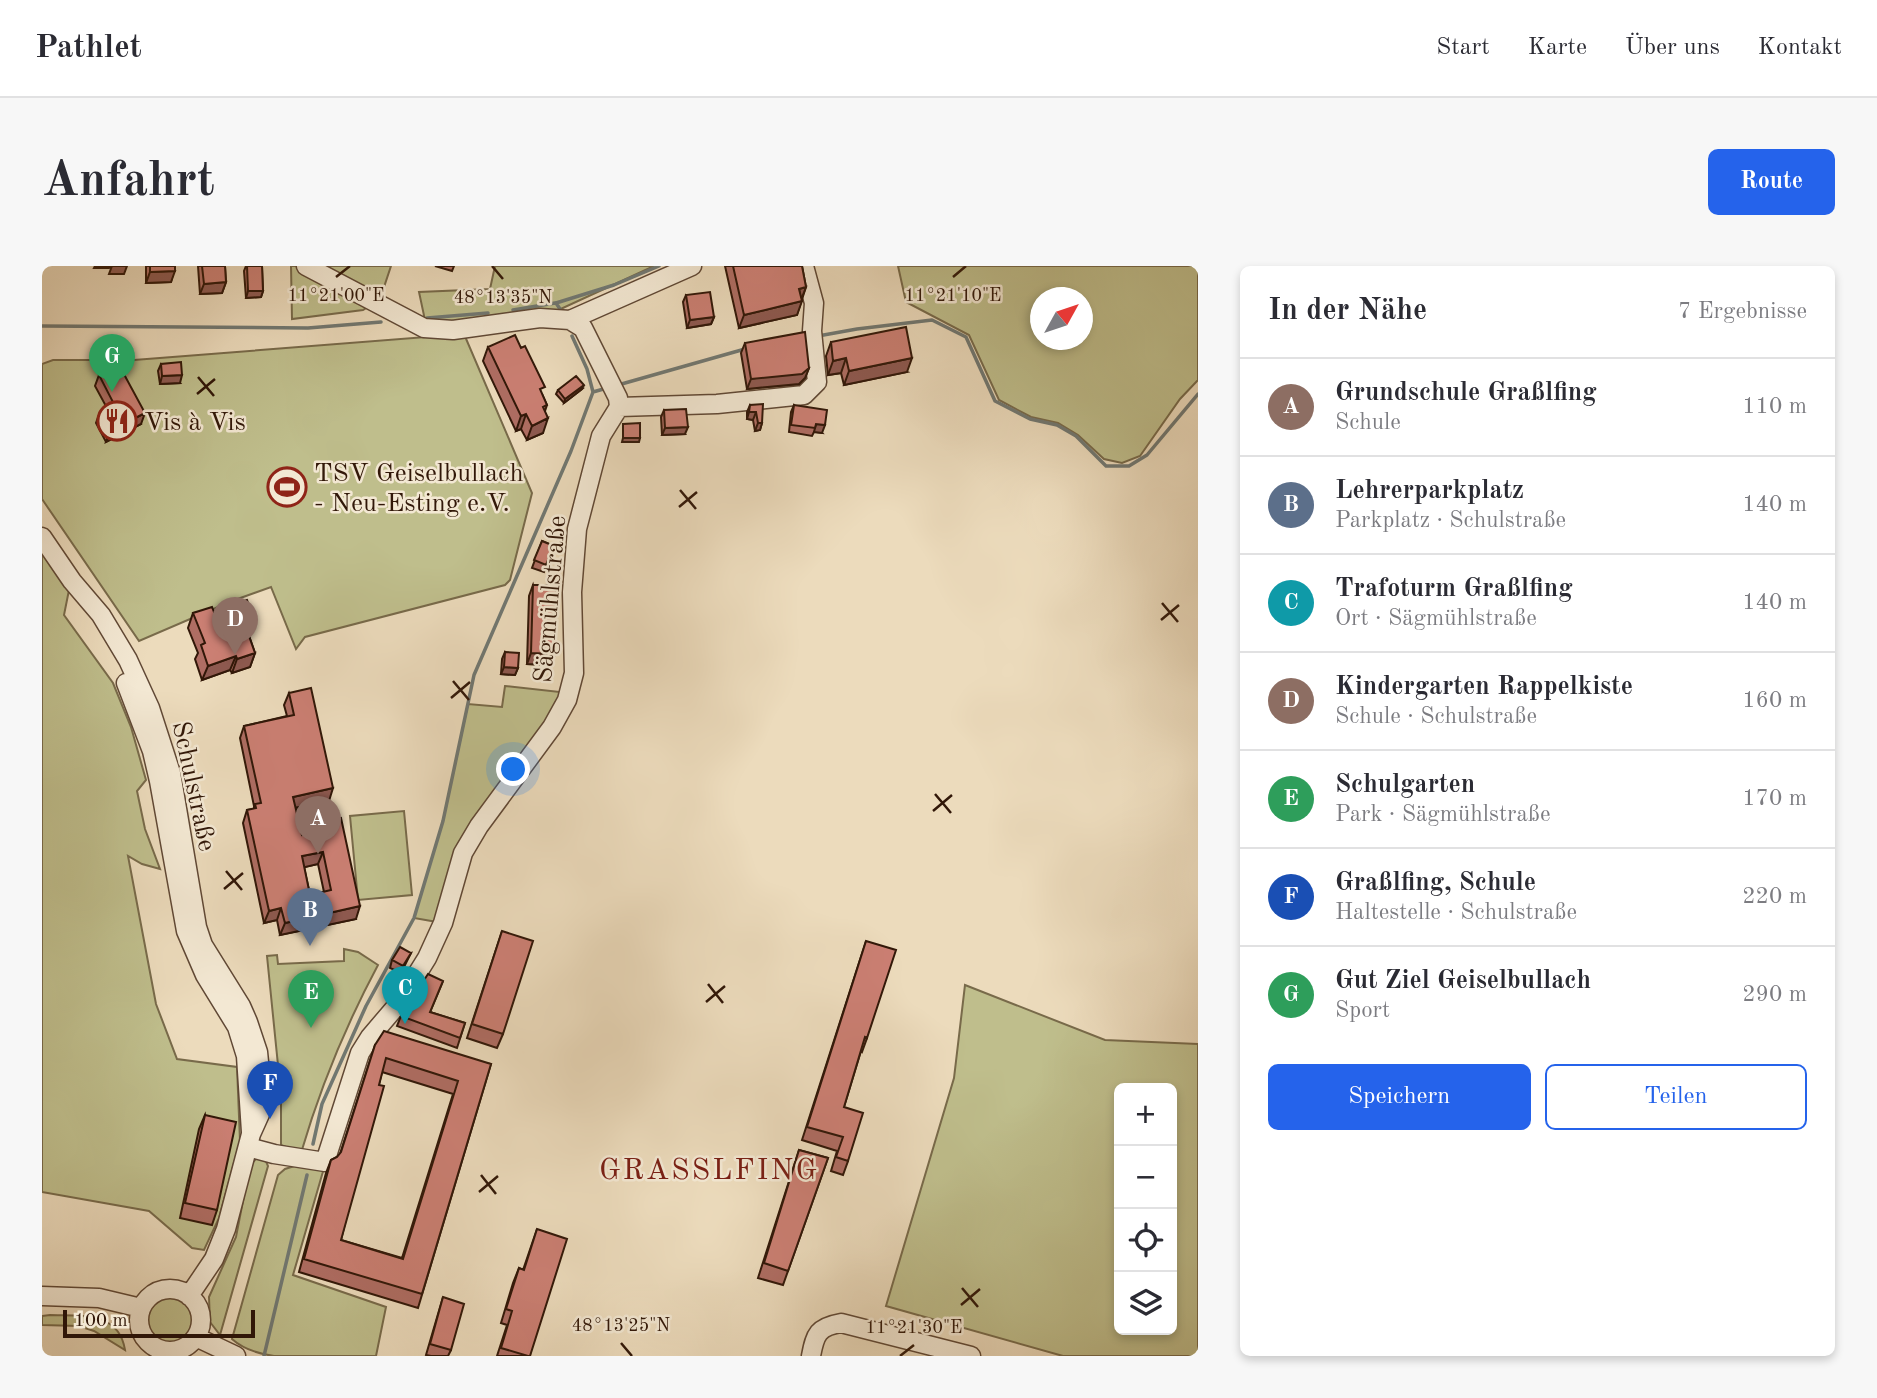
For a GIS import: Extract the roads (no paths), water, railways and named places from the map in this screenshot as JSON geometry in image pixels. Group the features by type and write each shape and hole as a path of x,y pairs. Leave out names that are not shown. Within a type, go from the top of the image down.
{"street":[{"path":"306,266 424,328 453,330 540,318 570,320 692,266"},
{"path":"570,320 583,328 619,402 717,404 804,395 817,382 813,337 814,303 804,266"},
{"name":"Sägmühlstraße","path":"249,1140 312,1161 325,1162 359,1053 399,1003 438,936 463,853 479,826 552,727 567,700 574,673 572,592 577,529 601,436 619,402"},
{"name":"Schulstraße","path":"42,537 72,581 124,679 152,751 186,931 205,975 237,1027 246,1056 249,1140 226,1229 214,1259 189,1296"},
{"path":"161,1291 179,1291 189,1296 200,1314 201,1322 196,1337 181,1349 172,1352 151,1351 142,1334 139,1317 141,1308 153,1294 161,1291"},
{"path":"42,1296 99,1298 141,1308"},
{"path":"811,1356 817,1335 824,1326 841,1323 971,1356"},
{"path":"196,1337 236,1356"}],"waterway":[{"path":"560,309 556,303 614,285 659,266"},
{"path":"513,310 555,303"},
{"path":"427,318 488,313"},
{"path":"818,336 932,320 966,337 995,401 1030,419 1057,425 1076,436 1106,466 1129,466 1147,455 1198,394"},
{"path":"42,326 308,328 381,322"},
{"path":"313,1144 322,1104 366,1006 414,918 443,821 474,675 571,451 593,392 587,369 572,336"},
{"path":"618,385 745,349"},
{"path":"593,392 607,388"},
{"path":"264,1356 307,1175"}],"place":[{"name":"Gut Ziel Geiselbullach","path":"112,392"},
{"name":"Vis à Vis","path":"117,421"},
{"name":"TSV Geiselbullach - Neu-Esting e.V.","path":"287,487"},
{"name":"Kindergarten Rappelkiste","path":"235,655"},
{"name":"Grundschule Graßlfing","path":"318,854"},
{"name":"Lehrerparkplatz","path":"310,946"},
{"name":"Trafoturm Graßlfing","path":"405,1024"},
{"name":"Schulgarten","path":"311,1028"},
{"name":"Graßlfing, Schule","path":"270,1119"}],"district":[{"name":"GRASSLFING","path":"709,1169"}]}
